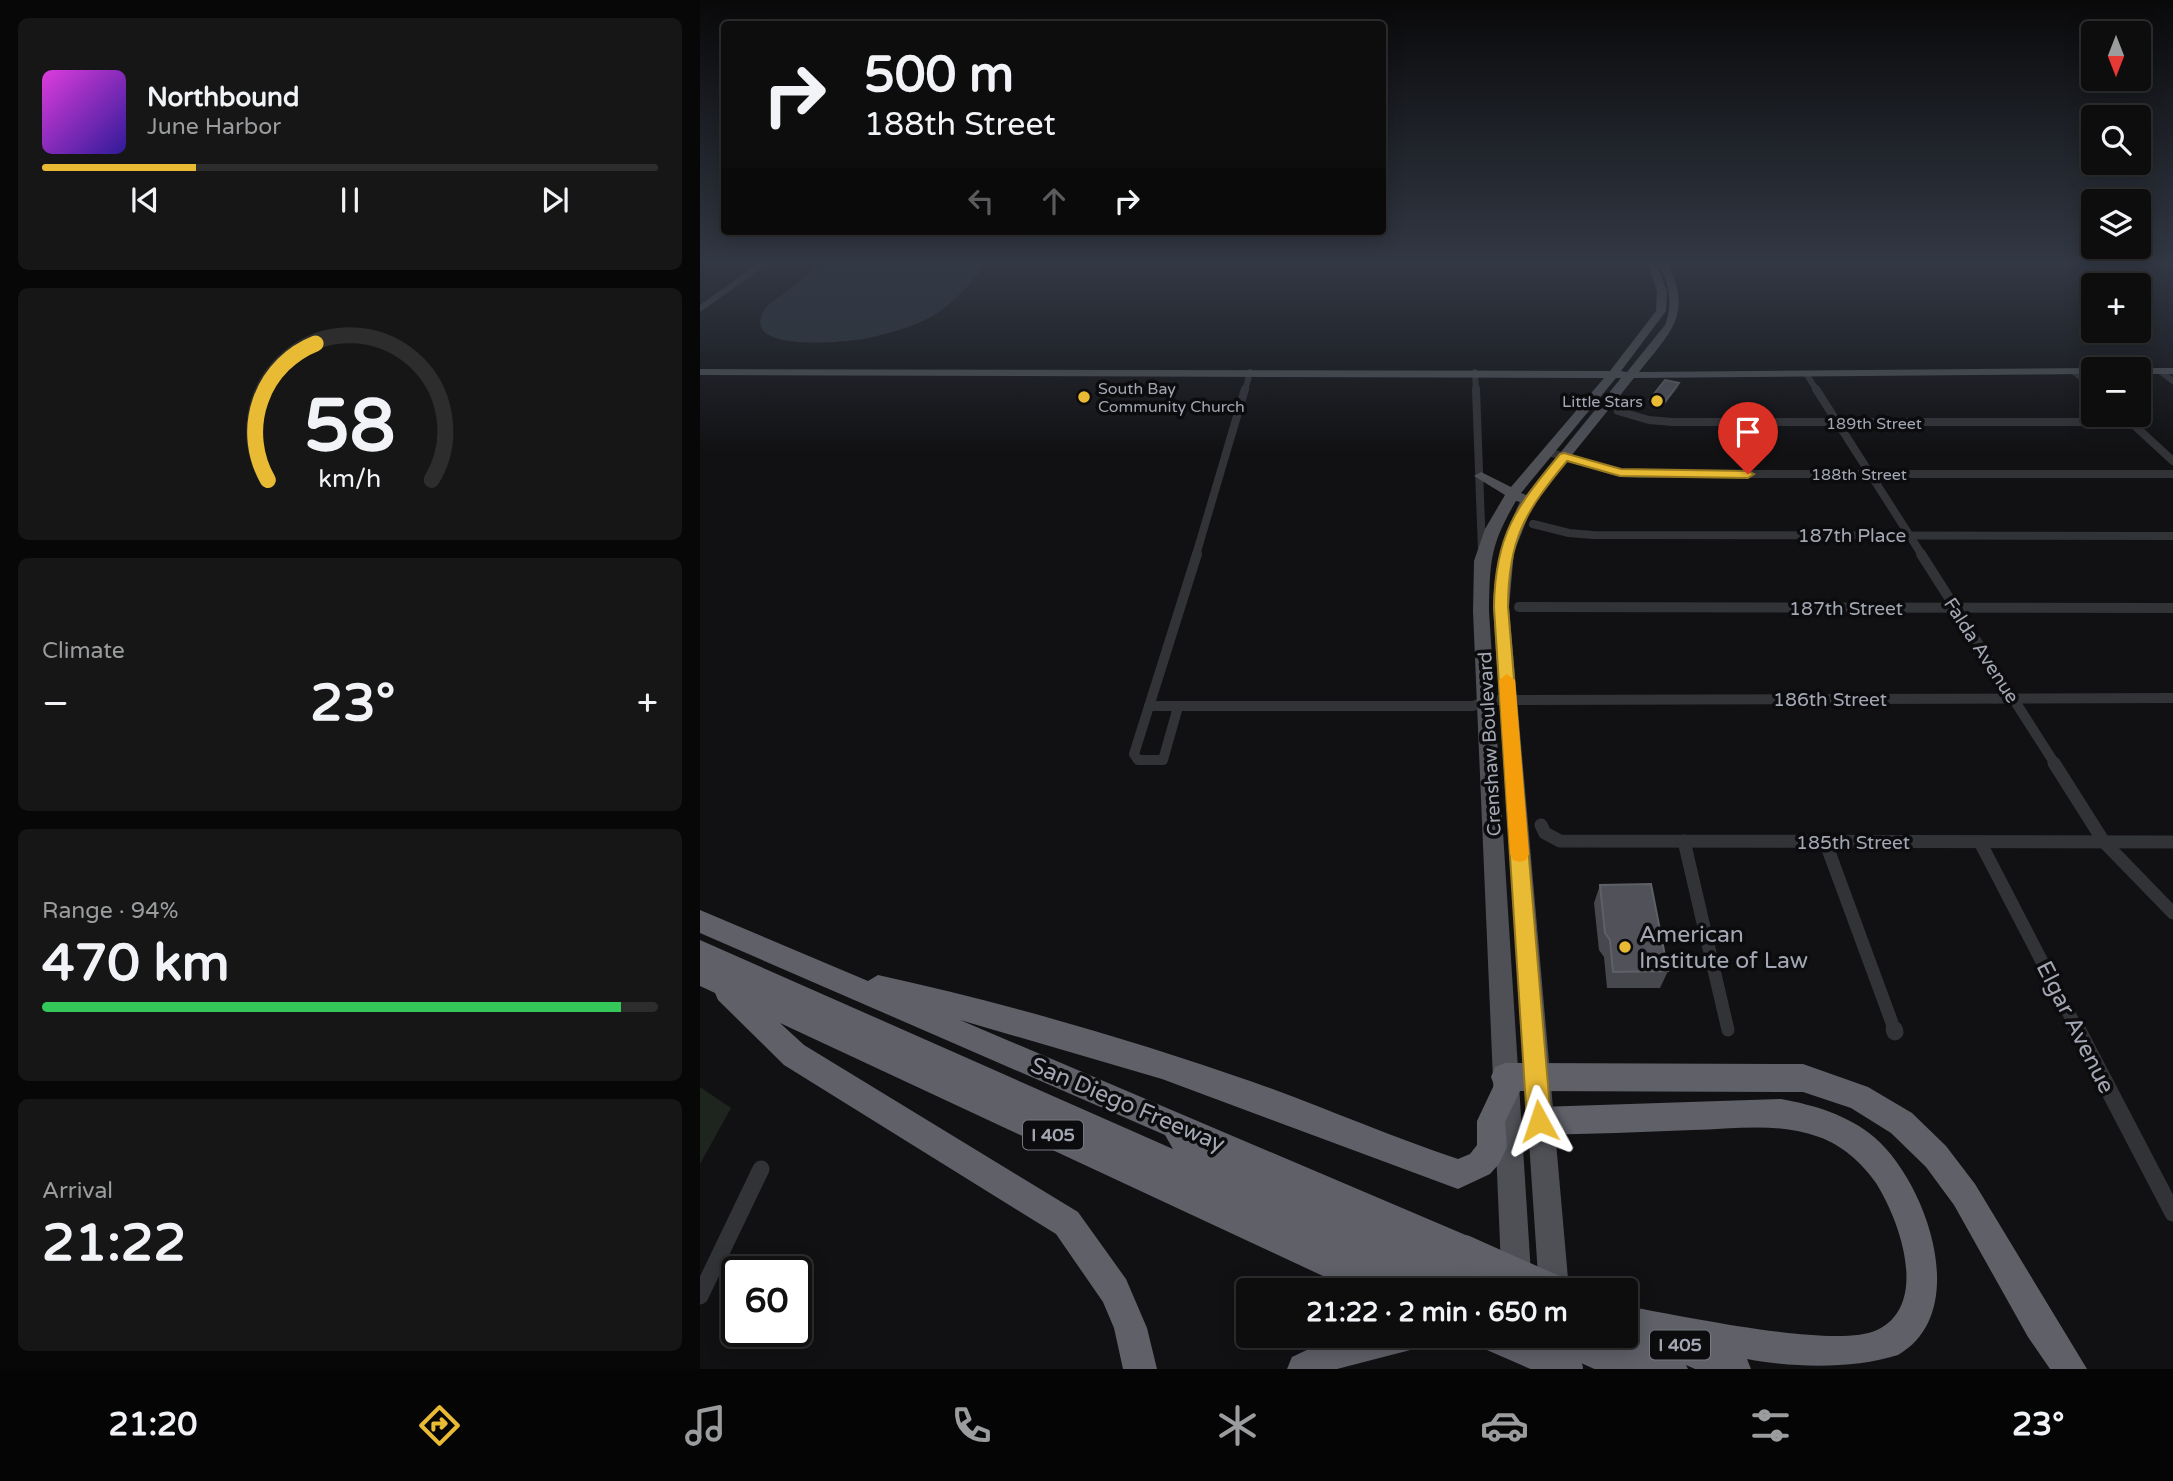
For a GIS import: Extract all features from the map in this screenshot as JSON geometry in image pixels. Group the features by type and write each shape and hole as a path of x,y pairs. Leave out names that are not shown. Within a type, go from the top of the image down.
{"highway":[{"name":"San Diego Freeway","path":"700,921 1174,1124 1195,1160 1468,1277"},
{"path":"700,952 1468,1277"},
{"path":"708,977 794,1055 1067,1223 1099,1262 1121,1302 1140,1369"},
{"name":"I 405","path":"708,977 1363,1278"},
{"path":"832,979 965,1006 1111,1046 1257,1098 1411,1159 1458,1174 1480,1164 1489,1154 1492,1121 1506,1084 1536,1077 1803,1078 1847,1090 1872,1102 1914,1133 1960,1185 2033,1313 2070,1369"},
{"path":"1539,1121 1781,1113 1815,1119 1849,1135 1871,1154 1887,1172 1898,1191 1920,1252 1922,1293 1914,1320 1888,1343 1866,1350 1815,1353 1638,1344"},
{"name":"I 405","path":"1638,1347 1734,1369"},
{"path":"1304,1369 1319,1359 1352,1348"},
{"path":"1520,1348 1569,1369"},
{"path":"1630,1348 1671,1369"}],"main road":[{"name":"Crenshaw Boulevard","path":"1516,1278 1506,1084 1498,700 1501,578 1512,533 1528,501 1564,457 1653,325"},
{"name":"Crenshaw Boulevard","path":"1553,1278 1536,1077 1498,700 1480,611 1482,561 1492,529 1512,495 1548,452 1624,371 1650,351 1671,325"},
{"path":"1650,351 1653,360 1671,368"},
{"path":"1624,371 1671,368 1974,368 2012,371"},
{"path":"700,372 1624,371 1807,374 2081,371"},
{"path":"1481,476 1512,495 1528,501"},
{"path":"1520,1348 1521,1369"},
{"path":"1559,1348 1562,1369"}],"street":[{"path":"2073,371 2081,378"},
{"path":"2167,371 2173,381"},
{"path":"1178,706 1163,760 1138,760 1134,754 1250,372"},
{"path":"1475,372 1481,476 1482,561"},
{"name":"Falda Avenue","path":"1807,374 2104,842 2173,913"},
{"name":"189th Street","path":"1618,411 1659,422 2081,422"},
{"path":"2136,427 2173,461"},
{"name":"188th Street","path":"1548,452 1620,473 1638,474 2173,474"},
{"name":"187th Place","path":"1533,524 1569,533 1593,535 2173,537"},
{"name":"187th Street","path":"1520,607 2173,608"},
{"name":"186th Street","path":"1149,706 1473,706 1498,700 2173,698"},
{"name":"185th Street","path":"1541,825 1545,833 1560,841 2173,842"},
{"path":"1684,841 1728,1030"},
{"path":"1825,841 1895,1032"},
{"name":"Elgar Avenue","path":"1980,842 2173,1213"},
{"path":"700,1296 761,1169"}],"shaded area":[{"path":"761,325 913,325 869,338 839,342 797,342 765,333"},
{"path":"700,1087 731,1108 700,1164"}],"building":[{"path":"1665,380 1679,383 1664,403 1650,399"},
{"name":"American Institute of Law","path":"1651,884 1668,971 1613,972 1610,940 1605,933 1600,885"}],"slow traffic":[{"path":"1507,680 1520,854"}],"place":[{"name":"South Bay Community Church","path":"1084,397"},
{"name":"Little Stars","path":"1657,401"},
{"name":"American Institute of Law","path":"1625,947"}],"route":[{"path":"1539,1121 1501,607 1501,578 1507,548 1528,501 1564,457 1620,473 1748,474"}]}
